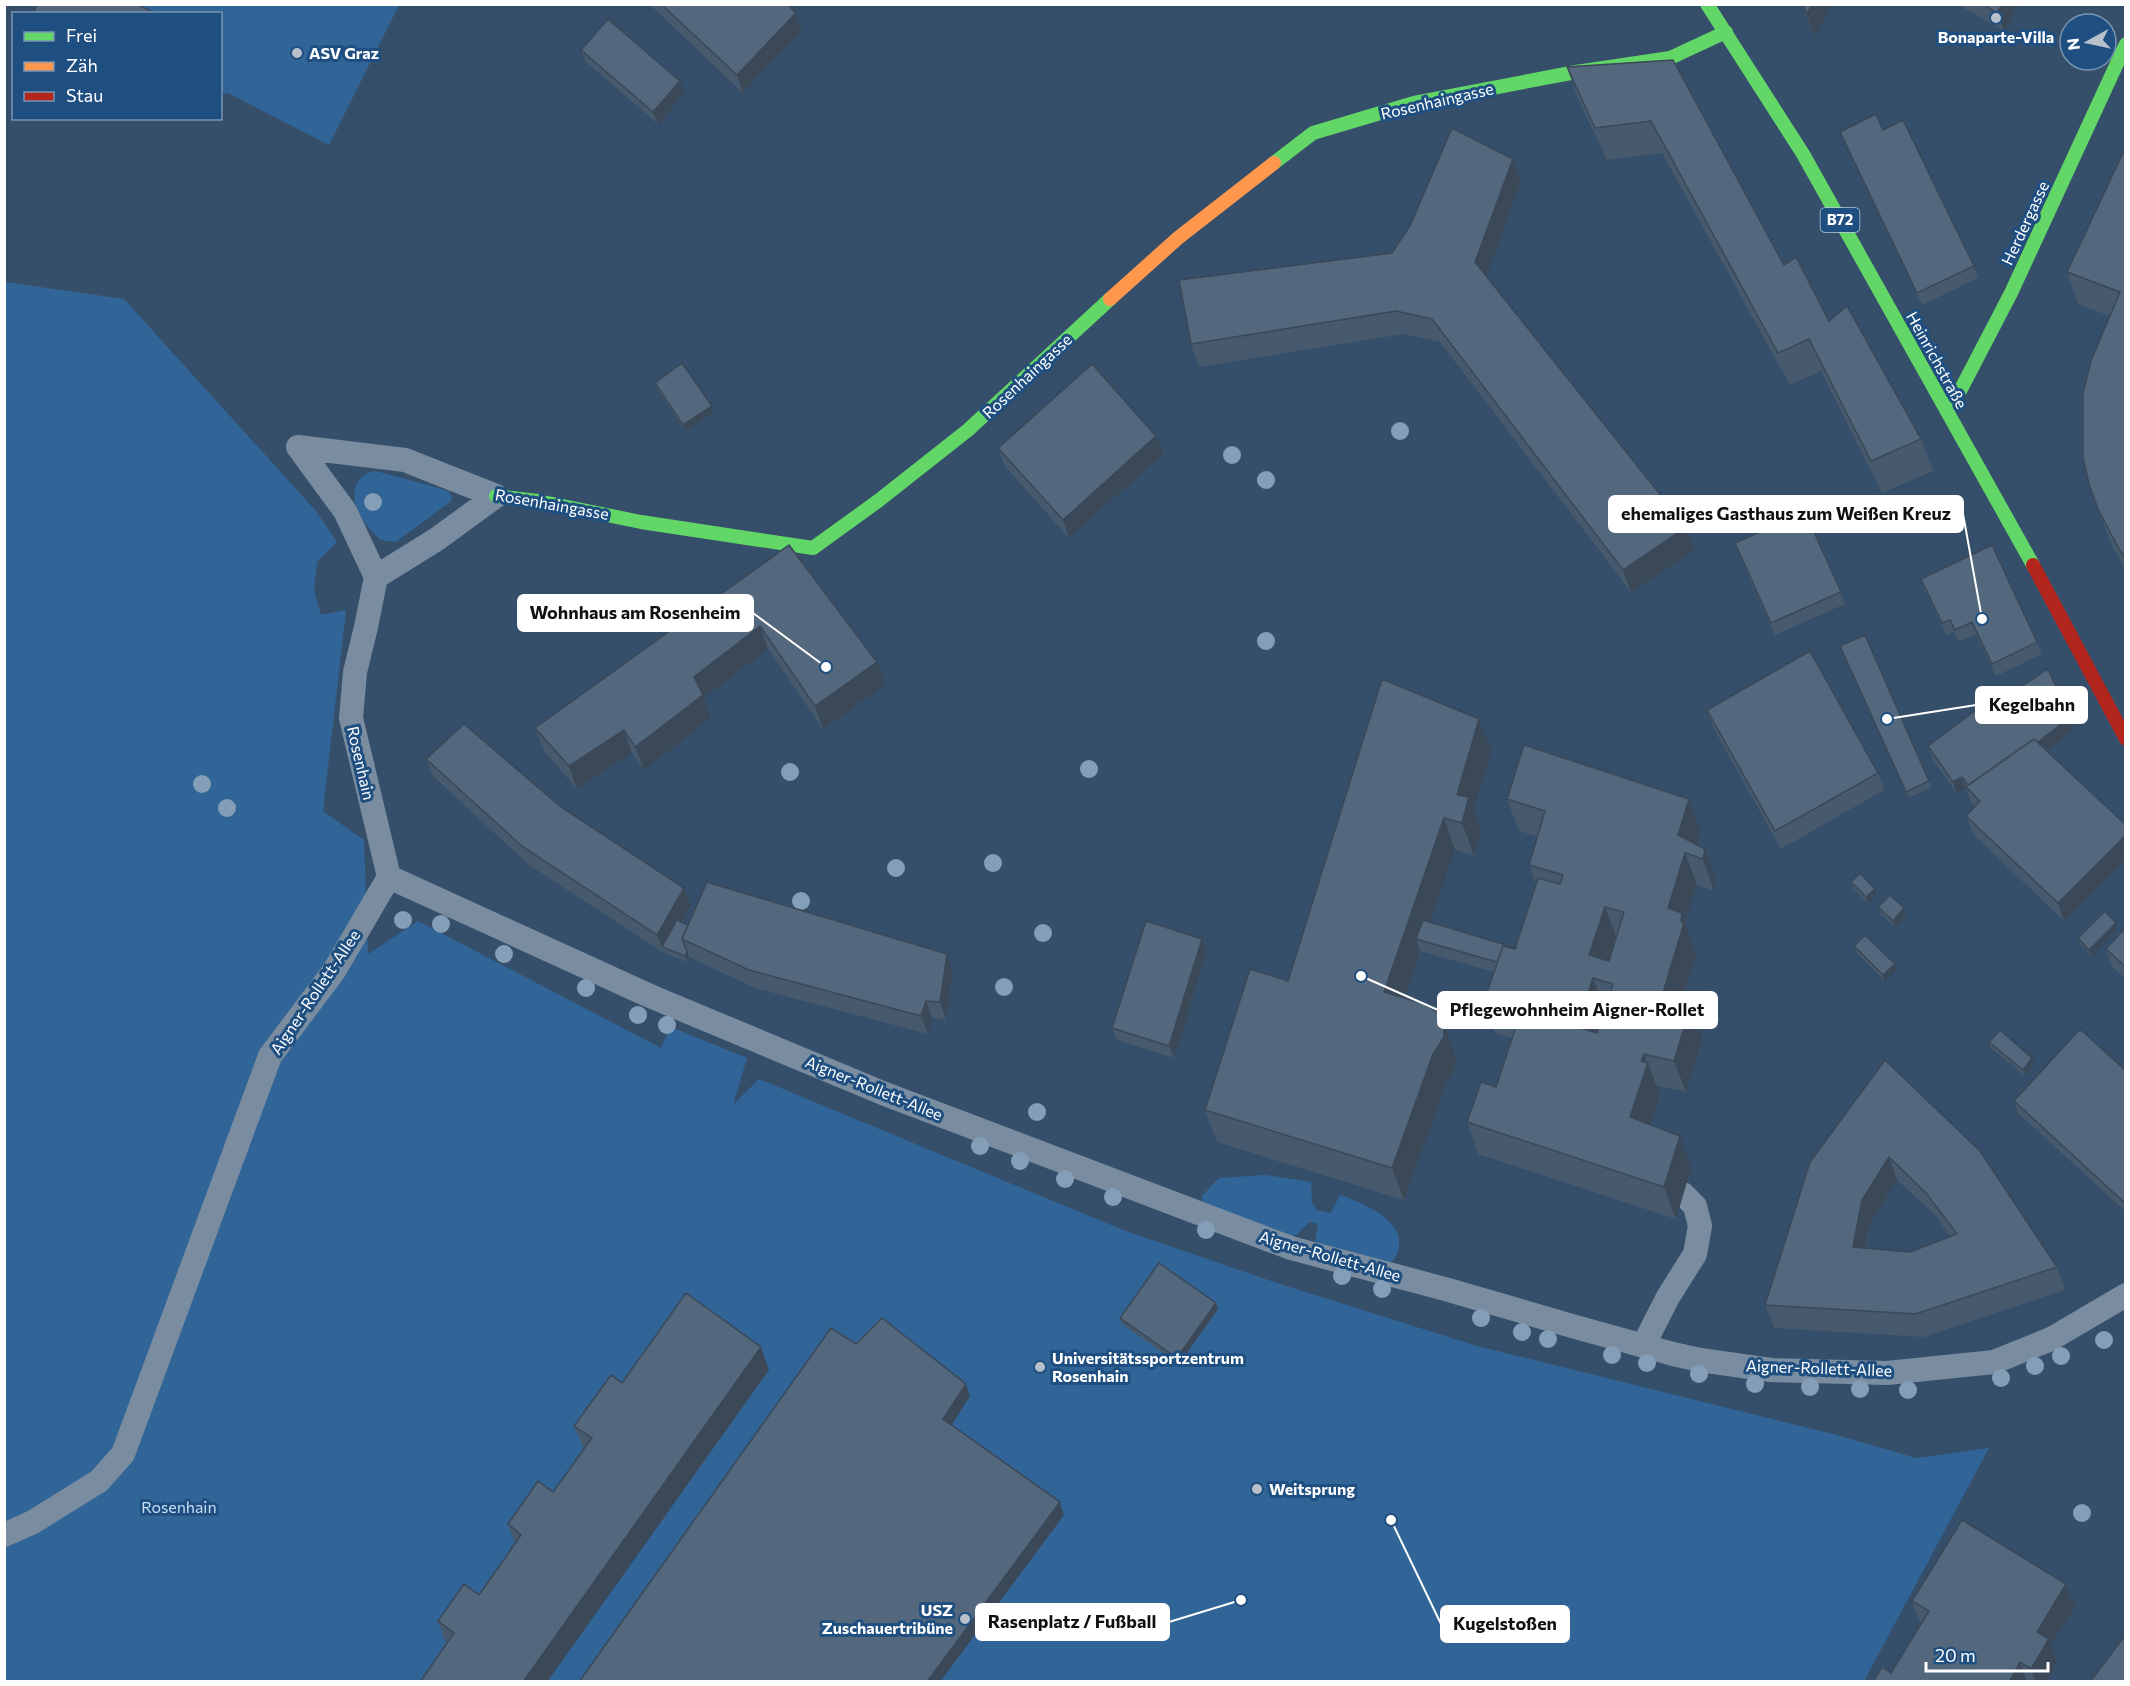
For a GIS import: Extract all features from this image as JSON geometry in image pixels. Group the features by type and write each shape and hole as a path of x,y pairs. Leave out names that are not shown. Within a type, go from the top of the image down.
{"street":[{"name":"Heinrichstraße","path":"1707,4 1803,154 2017,536 2126,739"},
{"name":"Rosenhaingasse","path":"496,496 538,501 641,522 813,548 878,501 968,430 1178,238 1313,133 1414,103 1576,72 1670,58 1726,33"},
{"name":"Herdergasse","path":"1947,411 1961,389 2011,293 2126,44"}],"lane":[{"name":"Rosenhaingasse","path":"376,577 345,511 298,447 405,460 496,496"},
{"path":"376,577 437,539 496,496"},
{"name":"Rosenhain","path":"376,577 355,672 351,718 389,877"},
{"name":"Aigner-Rollett-Allee","path":"4,1535 33,1522 99,1481 123,1454 270,1056 334,970 389,877 650,996 885,1094 1291,1248 1701,1360 1771,1370 1899,1372 1994,1362 2051,1339 2126,1295"},
{"path":"1643,1346 1668,1297 1695,1254 1700,1226 1695,1206 1683,1194"}],"green space":[{"name":"ASV Graz","path":"43,4 399,5 329,145 228,93 222,94 222,12 41,12"},
{"path":"5,282 124,299 316,511 337,542 317,562 314,590 321,615 346,610 323,811 364,840 368,954 418,921 661,1048 671,1027 747,1058 733,1105 759,1079 1123,1230 1274,1282 1477,1346 1833,1434 1916,1458 1989,1448 1864,1681 5,1682"},
{"path":"376,471 449,491 452,498 450,502 396,542 381,540 358,512 354,495 360,479 367,473"},
{"path":"1265,1175 1311,1182 1312,1202 1317,1210 1331,1213 1340,1195 1363,1204 1386,1218 1399,1237 1399,1248 1393,1261 1385,1264 1315,1242 1318,1224 1309,1222 1297,1235 1290,1236 1202,1202 1202,1196 1219,1178"}],"building":[{"path":"37,4 137,4 152,12 34,12"},
{"path":"661,4 787,4 796,13 737,75"},
{"path":"1803,4 1812,4 1807,14"},
{"path":"1982,4 2002,4 1997,13"},
{"path":"608,19 680,81 653,112 581,50"},
{"path":"1673,60 1784,265 1796,257 1829,321 1847,306 1921,439 1871,461 1809,339 1778,353 1651,121 1595,128 1567,67"},
{"path":"1876,114 1883,130 1903,120 1974,266 1917,293 1840,132"},
{"path":"1452,128 1513,159 1475,262 1686,527 1623,570 1432,319 1396,311 1191,344 1179,280 1392,253 1410,226"},
{"path":"2123,153 2126,154 2126,559 2098,509 2083,458 2083,393 2091,361 2120,292 2067,272"},
{"path":"682,363 712,406 683,425 655,383"},
{"path":"1092,364 1156,436 1063,520 998,448"},
{"path":"1805,512 1841,592 1771,623 1735,543"},
{"path":"789,545 877,662 815,706 760,626 694,677 703,695 635,747 624,730 569,766 535,728"},
{"path":"1992,545 2037,642 1992,664 1972,622 1955,630 1950,620 1942,623 1921,579"},
{"path":"1865,635 1929,781 1906,792 1840,646"},
{"path":"1810,651 1878,773 1775,831 1707,710"},
{"path":"2048,669 2070,717 2038,742 2034,739 1968,785 1962,777 1953,782 1928,746 1984,704 1988,709"},
{"path":"1382,679 1479,719 1457,795 1469,797 1462,823 1444,818 1384,992 1424,1004 1441,1014 1444,1025 1444,1037 1433,1054 1392,1168 1205,1110 1250,969 1288,981"},
{"path":"464,724 561,807 684,888 657,935 523,847 426,759"},
{"path":"2034,739 2126,825 2126,835 2058,903 1966,816 1980,801 1966,787"},
{"path":"1524,745 1689,799 1678,835 1705,849 1703,859 1685,853 1668,908 1682,913 1681,921 1684,923 1662,996 1691,1005 1674,1061 1644,1054 1641,1061 1648,1063 1630,1117 1680,1136 1664,1187 1467,1122 1481,1082 1496,1087 1517,1023 1531,1026 1531,1016 1484,1001 1503,946 1515,949 1538,878 1560,884 1563,875 1529,865 1545,811 1507,799","holes":["1605,907 1624,912 1609,961 1589,955","1593,978 1613,984 1597,1033 1577,1027"]},
{"path":"1860,873 1875,889 1866,897 1851,882"},
{"path":"707,882 947,954 940,1002 926,1001 921,1016 749,970 682,939"},
{"path":"1890,895 1904,908 1893,921 1878,907"},
{"path":"2105,911 2116,923 2089,950 2078,938"},
{"path":"677,920 688,925 682,939 687,952 685,956 662,947"},
{"path":"1423,920 1516,948 1503,946 1497,962 1416,939"},
{"path":"1146,921 1202,939 1169,1046 1112,1028"},
{"path":"2126,927 2126,967 2106,949"},
{"path":"1865,935 1895,964 1883,975 1854,946"},
{"path":"2080,1029 2126,1071 2126,1204 2014,1101"},
{"path":"2000,1030 2032,1058 2023,1070 1989,1042"},
{"path":"1885,1060 1980,1151 2057,1267 1916,1314 1765,1305 1810,1162","holes":["1889,1157 1926,1193 1957,1234 1910,1252 1853,1247 1862,1200"]},
{"path":"1159,1263 1216,1303 1177,1358 1120,1318"},
{"path":"686,1293 761,1347 523,1682 420,1682 454,1633 438,1621 464,1584 479,1595 521,1535 508,1524 538,1481 553,1492 592,1438 574,1426 611,1375 622,1383"},
{"path":"882,1318 966,1384 943,1419 1060,1502 927,1682 579,1682 831,1328 856,1344"},
{"path":"1962,1520 2066,1584 2037,1632 2049,1639 2031,1669 2020,1662 2009,1682 1873,1682 1882,1667 1891,1673 1929,1611 1912,1601"},
{"path":"2126,1634 2126,1682 2090,1682"}],"traffic: fast":[{"path":"1707,4 1803,154 2033,565"},
{"path":"1274,163 1313,133 1414,103 1576,72 1670,58 1726,32"},
{"path":"1947,411 1961,389 2011,293 2126,44"},
{"path":"496,496 538,501 641,522 813,548 878,501 968,430 1110,299"}],"traffic: slow":[{"path":"1110,299 1178,238 1274,163"}],"traffic: jam":[{"path":"2033,565 2126,739"}],"place":[{"name":"Bonaparte-Villa","path":"1996,18"},
{"name":"ASV Graz","path":"297,53"},
{"name":"ehemaliges Gasthaus zum Weißen Kreuz","path":"1982,619"},
{"name":"Wohnhaus am Rosenheim","path":"826,667"},
{"name":"Kegelbahn","path":"1887,719"},
{"name":"Pflegewohnheim Aigner-Rollet","path":"1361,976"},
{"name":"Universitätssportzentrum Rosenhain","path":"1040,1367"},
{"name":"Weitsprung","path":"1257,1489"},
{"name":"Kugelstoßen","path":"1391,1520"},
{"name":"Rasenplatz / Fußball","path":"1241,1600"},
{"name":"USZ Zuschauertribüne","path":"965,1619"}]}
